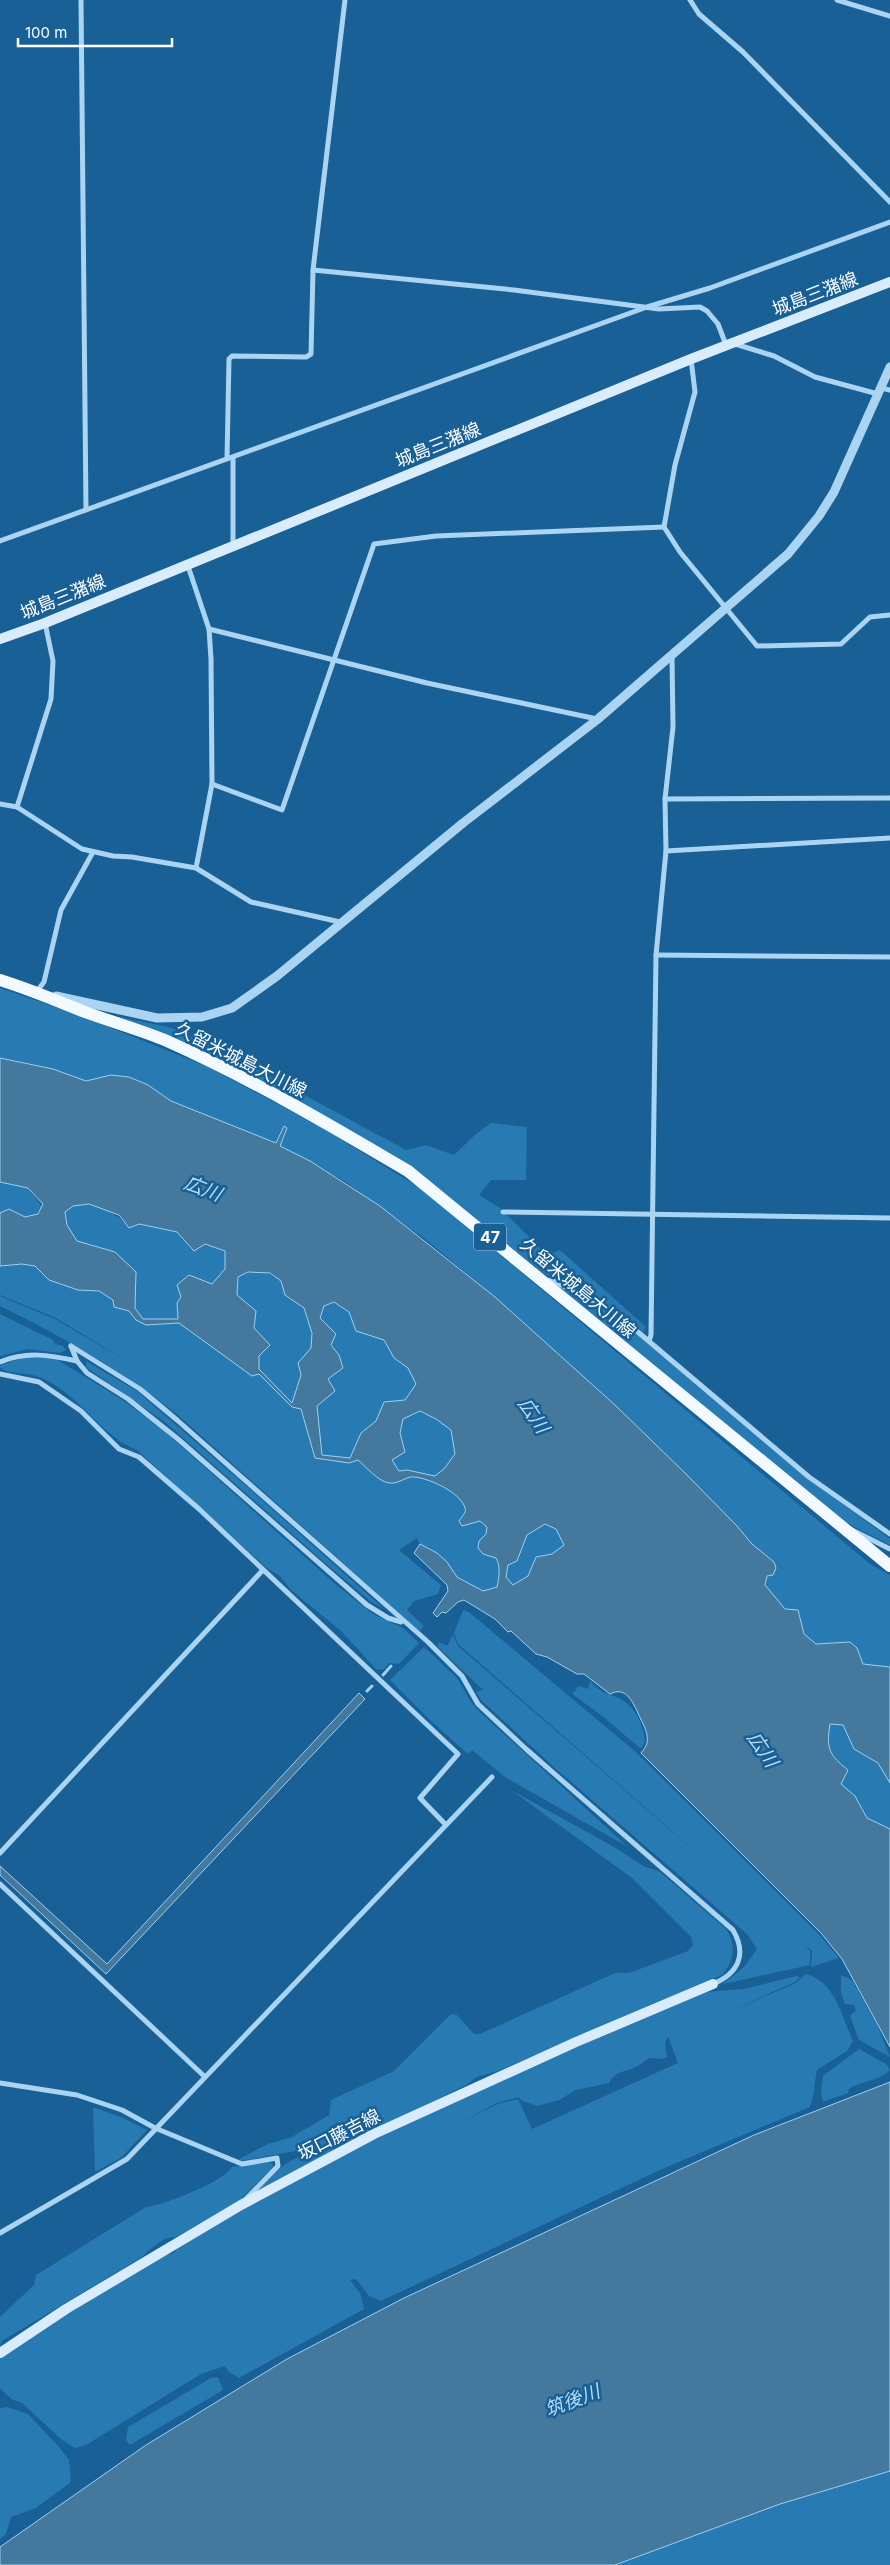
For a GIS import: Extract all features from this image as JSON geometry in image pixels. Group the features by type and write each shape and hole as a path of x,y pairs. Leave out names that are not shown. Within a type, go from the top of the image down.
{"main road":[{"name":"城島三潴線","path":"0,639 45,623 691,359 890,282"},
{"name":"久留米城島大川線","path":"0,980 37,991 84,1011 166,1041 224,1069 352,1138 408,1172 890,1566"},
{"name":"坂口藤吉線","path":"0,2353 66,2309 241,2205 374,2134 576,2042 713,1984"}],"street":[{"path":"81,0 86,510"},
{"path":"227,459 229,359 232,356 306,357 311,354 314,270 345,0"},
{"path":"690,0 699,14 743,52 890,202"},
{"path":"837,0 890,16"},
{"path":"0,541 647,307 710,288 890,222"},
{"path":"314,270 514,290 659,309 700,307 718,324 729,344 774,356 815,377 883,391"},
{"path":"691,359 695,392 675,465 664,527 680,552 756,646 841,644 870,617 890,615"},
{"path":"94,852 61,910 44,982 37,991 157,1018 202,1017 232,1008 276,976 470,817 598,719 727,609 788,554 819,516 846,468 883,391 890,367"},
{"path":"233,457 233,545"},
{"path":"212,784 282,810 374,544 436,536 664,527"},
{"path":"188,563 208,629 212,784 196,868"},
{"path":"17,807 51,699 53,661 45,623"},
{"path":"208,629 427,683 598,719"},
{"path":"649,1341 651,1335 656,955 666,851 664,799 673,727 672,656"},
{"path":"664,799 890,798"},
{"path":"0,804 17,807 42,821 66,841 82,849 113,856 132,857 196,868 251,902 340,922"},
{"path":"666,851 890,838"},
{"path":"656,955 890,957"},
{"path":"503,1212 890,1218"},
{"path":"541,1280 553,1281 612,1310 809,1477 890,1534"},
{"path":"404,1623 388,1618 367,1605 178,1440 128,1399 88,1373 77,1361 71,1346 148,1395 404,1623 428,1642 462,1676 478,1704 526,1749 733,1930 739,1941 741,1955 726,1979 713,1984"},
{"path":"0,1362 14,1356 30,1354 51,1355 77,1361"},
{"path":"0,1374 39,1382 80,1411 119,1449 139,1457 199,1509 262,1571 458,1754 420,1798 446,1825"},
{"path":"840,1526 857,1530 890,1549"},
{"path":"0,1853 262,1571"},
{"path":"0,2233 127,2159 204,2076 492,1777"},
{"path":"0,1884 204,2076"},
{"path":"0,2083 77,2095 122,2110 155,2128 242,2164 278,2158 278,2166 241,2205"}],"shaded area":[{"path":"0,988 79,1015 206,1066 319,1126 420,1188 870,1564 890,1575 890,1711 759,1606 686,1474 615,1405 495,1297 425,1239 344,1181 279,1145 287,1128 284,1126 276,1143 171,1101 148,1085 130,1077 106,1076 86,1081 37,1065 0,1058"},
{"path":"113,1016 169,1027 234,1057 406,1150 426,1145 454,1155 491,1123 527,1127 526,1180 491,1180 479,1195 500,1208 547,1255 560,1250 646,1327 643,1332 616,1309 543,1273 397,1157 228,1064"},
{"path":"0,1182 28,1188 78,1252 59,1218 72,1207 90,1205 112,1213 129,1228 139,1224 177,1232 194,1251 204,1244 225,1251 225,1269 231,1296 237,1277 243,1274 260,1272 282,1281 285,1295 304,1308 319,1352 320,1318 324,1306 334,1302 349,1312 356,1331 384,1340 425,1371 392,1423 426,1404 526,1509 584,1528 531,1592 497,1587 483,1591 457,1577 447,1562 437,1553 420,1544 417,1538 399,1550 441,1585 438,1594 414,1601 407,1610 424,1626 419,1631 178,1415 92,1356 0,1306 0,1296 55,1319 128,1362 56,1318 0,1295"},
{"path":"556,1285 610,1312 809,1479 890,1539 890,1545 845,1522"},
{"path":"0,1314 53,1340 55,1344 63,1346 66,1350 60,1353 28,1349 0,1356"},
{"path":"44,1357 58,1360 121,1399 161,1428 335,1584 373,1614 403,1628 419,1643 399,1664 389,1663 384,1669 377,1670 341,1631 290,1589 280,1576 268,1569 137,1450 124,1444 101,1426 68,1394 42,1378 10,1372 0,1368 1,1365 23,1358"},
{"path":"86,1361 137,1391 384,1609 370,1601 324,1562 166,1423 86,1367"},
{"path":"463,1610 469,1612 637,1753 818,1933 839,1958 811,1967 812,1951 804,1945 810,1951 810,1965 723,1984 744,1967 757,1949 747,1934 555,1768 481,1700 476,1692 483,1690 438,1647 439,1642 447,1646 453,1635 458,1646 734,1885 458,1644 454,1633"},
{"path":"424,1647 457,1678 471,1702 481,1713 628,1847 505,1777 472,1750 468,1754 432,1722 390,1680"},
{"path":"795,1661 890,1730 890,1829 867,1818 855,1796 840,1784 848,1770 833,1757"},
{"path":"590,1681 602,1691 622,1700 633,1709 643,1729 645,1742 641,1749 601,1715 572,1694 579,1686 588,1689"},
{"path":"511,1790 614,1847 645,1867 659,1871 727,1930 732,1942 733,1953 730,1964 722,1975 498,2071 477,2077 466,2085 355,2140 241,2161 239,2159 268,2144 292,2137 329,2115 331,2100 394,2071 451,2014 457,2015 474,2034 480,2034 615,1973 629,1973 688,1951 693,1945 691,1937 632,1878"},
{"path":"806,1974 824,1984 836,2001 853,2041 847,2051 817,2070 810,2107 662,2169 381,2301 369,2296 356,2279 350,2280 360,2293 364,2309 239,2378 229,2372 225,2366 201,2374 86,2445 75,2448 62,2440 22,2403 11,2399 0,2388 0,2358 56,2320 159,2257 174,2253 179,2246 290,2183 390,2131 533,2065 704,1992 743,1989 797,1976 800,1978 728,2012 796,1983","holes":["668,2037 678,2063 532,2129 518,2099 498,2104 463,2121 497,2103 519,2097 521,2100 537,2106 559,2100 576,2090 609,2083 617,2074 632,2069 650,2058 662,2059 667,2057 665,2042"]},
{"path":"841,1975 852,1980 878,2027 890,2057 859,2040 850,2016 856,2010 854,2005 845,2004 841,1992"},
{"path":"859,2049 886,2064 890,2070 880,2077 854,2086 849,2089 848,2093 823,2102 821,2092 823,2076"},
{"path":"93,2107 123,2118 147,2130 122,2157 95,2172"},
{"path":"334,2149 332,2152 256,2191 282,2167 297,2158"},
{"path":"272,2163 273,2167 236,2204 176,2237 162,2241 142,2257 2,2341 0,2347 0,2317 34,2285 36,2275 146,2207 166,2202 206,2186 232,2167"},
{"path":"218,2377 223,2390 130,2445 126,2440 128,2427 211,2378"},
{"path":"7,2407 28,2414 59,2447 69,2460 71,2482 36,2508 11,2517 6,2534 0,2539 0,2408"},
{"path":"890,2471 890,2565 615,2565 780,2504"}],"water":[{"name":"広川","path":"0,1058 53,1069 86,1081 111,1075 129,1077 148,1085 171,1101 276,1143 284,1126 287,1128 280,1146 310,1161 380,1206 495,1297 615,1405 686,1474 752,1544 774,1562 776,1568 773,1575 767,1576 765,1585 785,1609 798,1610 804,1634 816,1644 850,1642 857,1648 863,1664 890,1667 890,1783 878,1763 854,1749 843,1725 830,1724 828,1740 830,1751 848,1770 841,1784 855,1796 867,1818 890,1829 890,2047 842,1959 821,1933 641,1753 647,1744 647,1735 638,1713 628,1696 620,1692 610,1694 584,1674 577,1674 547,1657 536,1654 495,1619 464,1600 458,1602 446,1613 442,1612 437,1617 433,1613 448,1591 447,1585 414,1553 420,1544 437,1553 447,1562 457,1577 483,1591 497,1587 499,1576 498,1561 496,1558 483,1554 478,1548 479,1541 486,1534 487,1527 480,1521 462,1526 459,1521 465,1510 457,1496 442,1486 417,1477 411,1477 395,1483 385,1482 358,1460 349,1463 315,1458 301,1409 292,1407 259,1374 252,1376 179,1323 146,1325 136,1320 129,1311 114,1307 113,1300 99,1291 78,1290 49,1280 35,1266 22,1264 0,1266 0,1213 9,1209 25,1217 38,1214 43,1204 28,1188 0,1182","holes":["89,1204 119,1215 129,1228 139,1224 177,1232 194,1251 205,1244 225,1251 225,1269 212,1284 189,1275 177,1285 181,1297 177,1303 178,1319 143,1319 135,1308 136,1272 115,1252 77,1241 67,1225 65,1212 73,1206","248,1272 270,1273 281,1281 285,1295 304,1308 312,1333 311,1348 298,1363 301,1375 292,1403 259,1369 259,1356 270,1345 254,1328 256,1311 237,1295 238,1277","334,1302 349,1312 356,1331 384,1340 394,1358 408,1368 416,1384 405,1400 384,1402 376,1421 361,1433 350,1458 322,1455 317,1406 335,1391 328,1379 343,1368 339,1355 331,1345 336,1334 320,1318 324,1306","420,1411 436,1419 451,1430 455,1454 444,1469 435,1476 407,1470 399,1471 392,1460 405,1452 400,1433 403,1419","545,1524 556,1529 564,1545 552,1554 536,1557 528,1576 513,1585 506,1577 508,1565 517,1561 527,1535"]},
{"path":"359,1693 365,1699 106,1974 0,1875 0,1866 107,1964"},
{"name":"筑後川","path":"890,2082 890,2471 780,2504 615,2565 0,2565 0,2547 146,2445 287,2359 404,2298 754,2135"}],"waterway":[{"path":"383,1675 391,1666"},
{"path":"367,1691 372,1686"}]}
